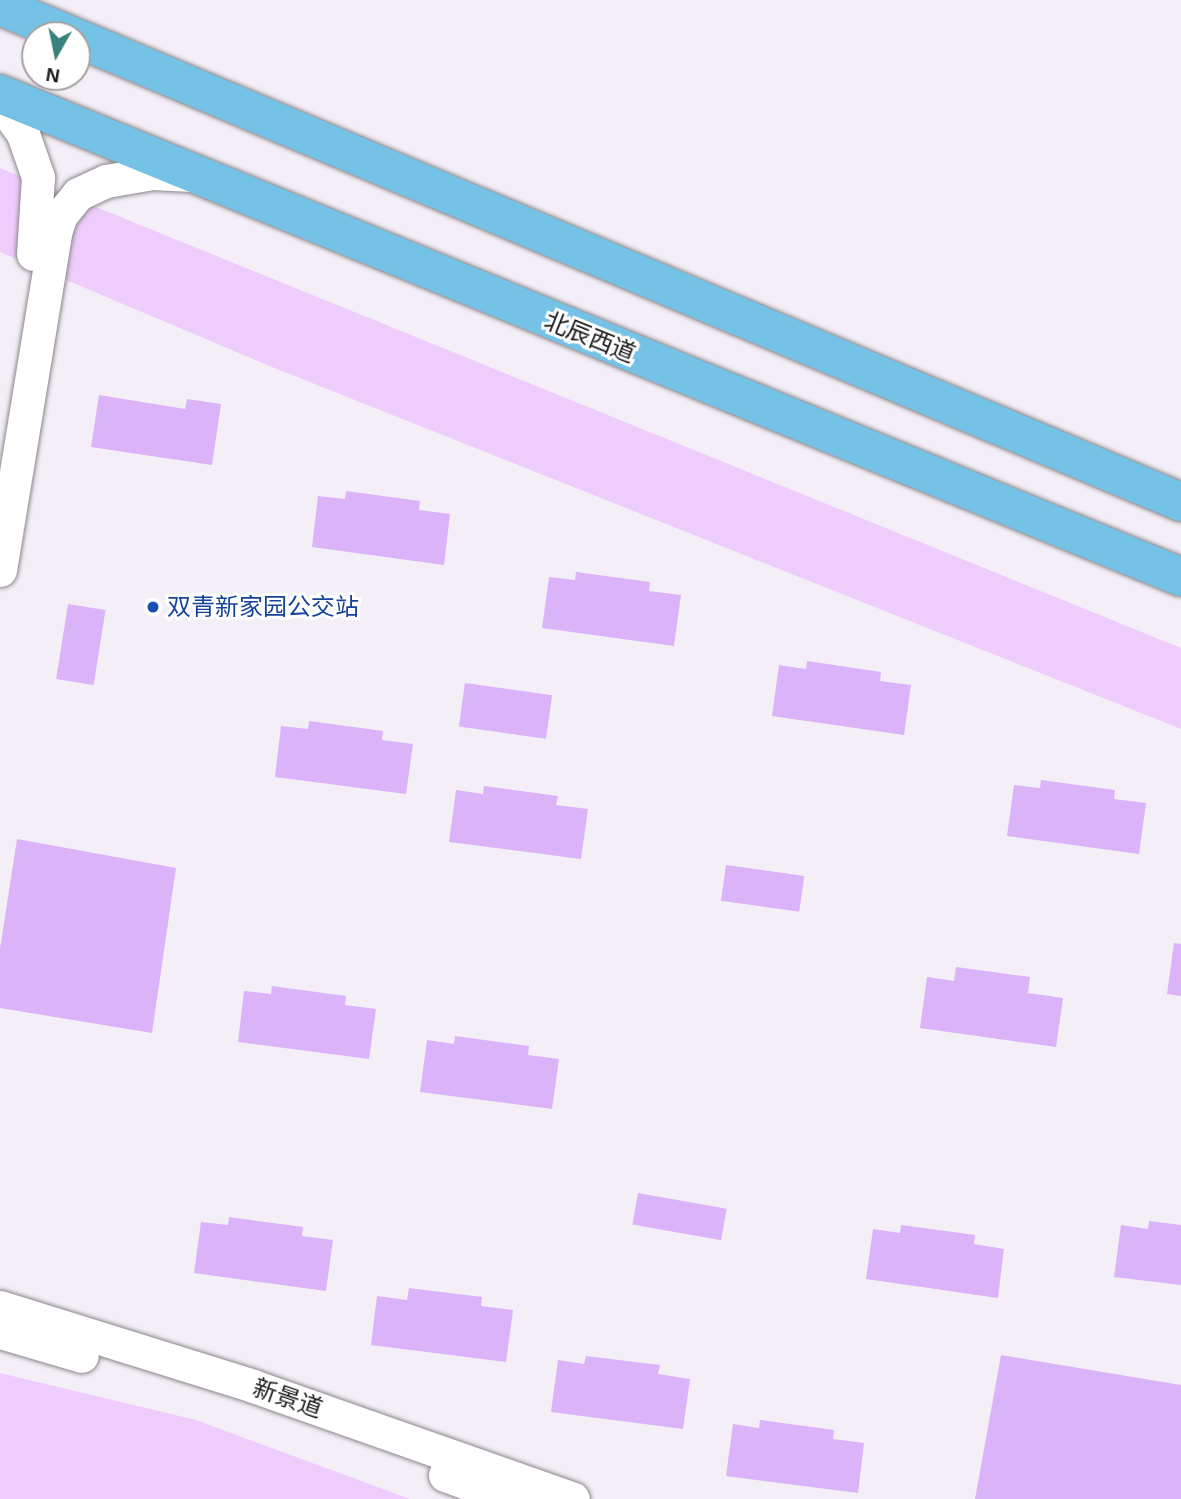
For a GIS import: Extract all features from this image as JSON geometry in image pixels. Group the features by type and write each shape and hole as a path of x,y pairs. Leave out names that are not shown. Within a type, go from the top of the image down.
{"main road":[{"path":"0,6 36,21"},
{"path":"91,44 1181,502"},
{"name":"北辰西道","path":"0,94 197,177 1181,577"}],"street":[{"path":"0,102 30,150 38,177 39,206 0,454"},
{"path":"0,570 55,233 61,215 78,194 106,181 152,173 197,177"},
{"name":"新景道","path":"0,1307 253,1386 573,1499"},
{"name":"新景道","path":"0,1332 210,1393 511,1499"}],"shaded area":[{"path":"0,168 1181,648 1181,729 272,367 0,252"},
{"path":"0,1373 196,1420 410,1499 0,1499"}],"building":[{"path":"99,395 185,409 187,399 221,404 212,465 91,447"},
{"path":"346,491 420,501 419,510 450,514 444,565 312,547 318,496 345,499"},
{"path":"576,572 650,582 649,591 681,595 674,646 542,628 549,577 575,580"},
{"path":"68,604 106,610 94,685 56,679"},
{"path":"807,661 881,672 880,681 911,685 904,735 772,716 779,665 806,669"},
{"path":"465,683 552,695 546,739 459,727"},
{"path":"309,721 383,731 382,740 413,744 406,794 275,777 281,726 308,729"},
{"path":"1041,780 1115,790 1114,799 1146,803 1139,854 1007,836 1014,785 1040,788"},
{"path":"484,786 558,796 556,805 588,809 581,859 449,842 456,790 483,794"},
{"path":"17,839 176,868 152,1033 0,1008 0,949"},
{"path":"726,865 804,876 799,912 721,901"},
{"path":"1174,943 1181,944 1181,996 1167,994"},
{"path":"956,967 1030,977 1028,993 1063,998 1056,1047 920,1028 927,977 954,981"},
{"path":"272,986 346,996 345,1005 376,1009 369,1059 238,1042 244,991 271,994"},
{"path":"455,1036 529,1046 528,1055 559,1059 552,1109 420,1092 427,1040 454,1044"},
{"path":"638,1193 727,1209 721,1240 632,1225"},
{"path":"229,1217 303,1227 302,1236 333,1240 326,1291 194,1273 201,1222 228,1225"},
{"path":"1149,1221 1181,1225 1181,1285 1114,1277 1121,1225 1148,1229"},
{"path":"901,1225 975,1235 974,1244 1004,1249 998,1298 866,1279 873,1229 900,1233"},
{"path":"409,1288 482,1297 481,1306 513,1310 506,1362 371,1345 377,1296 407,1300"},
{"path":"1001,1355 1181,1385 1181,1499 975,1499"},
{"path":"586,1356 660,1365 658,1374 690,1379 683,1429 551,1412 558,1360 584,1364"},
{"path":"760,1420 834,1430 833,1439 864,1443 858,1493 726,1476 733,1424 759,1428"}],"place":[{"name":"双青新家园公交站","path":"153,607"}]}
